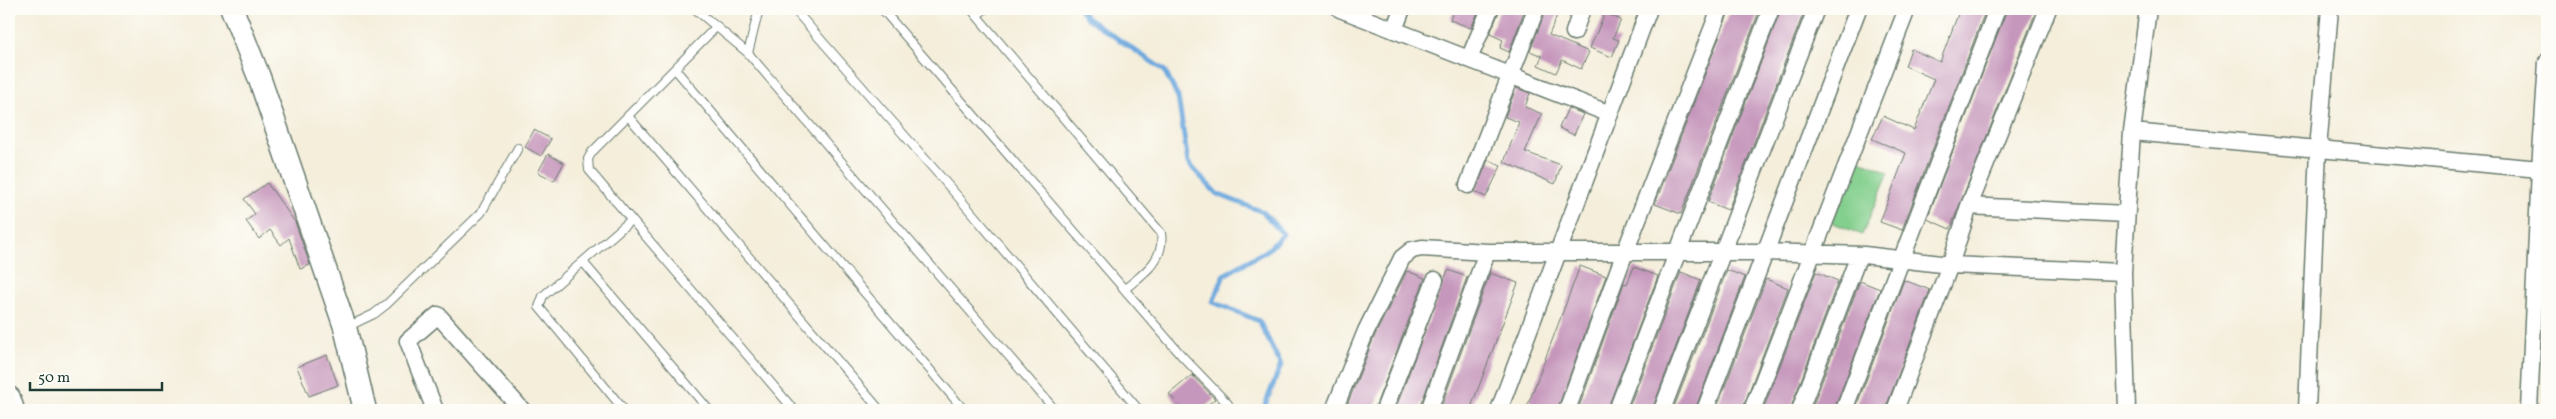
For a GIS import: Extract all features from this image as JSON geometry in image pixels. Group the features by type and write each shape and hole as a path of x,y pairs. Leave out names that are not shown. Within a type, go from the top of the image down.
{"street":[{"path":"232,9 260,77 345,328 365,410"},
{"path":"1394,30 1402,9"},
{"path":"1469,59 1490,9"},
{"path":"1468,185 1536,9"},
{"path":"1574,32 1582,9"},
{"path":"1500,410 1557,252 1649,9"},
{"path":"1567,410 1625,252 1720,9"},
{"path":"1617,410 1676,252 1771,9"},
{"path":"1662,410 1816,9"},
{"path":"1705,410 1858,9"},
{"path":"1752,410 1907,9"},
{"path":"1844,410 1997,9"},
{"path":"1895,410 1950,265 1969,206 2048,9"},
{"path":"2127,410 2123,272 2126,214 2132,132 2148,9"},
{"path":"2307,410 2318,149 2330,9"},
{"path":"1347,10 1610,114"},
{"path":"2529,410 2547,62"},
{"path":"2132,132 2540,169"},
{"path":"1969,206 2126,214"},
{"path":"1334,410 1366,331 1402,258 1412,250 1422,248 1487,252 1812,253 1859,255 1950,265 2123,272"},
{"path":"1429,410 1487,252"},
{"path":"1800,410 1859,255"},
{"path":"1384,410 1435,280"},
{"path":"435,410 408,341 438,314 522,410"},
{"path":"9,398 13,410"}],"lane":[{"path":"695,9 748,54 1055,410"},
{"path":"748,54 759,9"},
{"path":"794,9 960,199 1139,410"},
{"path":"882,9 1182,356 1228,404 1230,410"},
{"path":"985,9 974,12 1161,233 1163,246 1150,268 1125,289"},
{"path":"717,26 592,152 588,159 589,170 794,410"},
{"path":"674,69 964,410"},
{"path":"628,116 880,410"},
{"path":"345,328 374,314 387,304 480,213 518,148"},
{"path":"624,410 539,307 543,296 631,220"},
{"path":"583,262 709,410"}],"green space":[{"path":"1858,159 1889,172 1862,235 1831,222"}],"building":[{"path":"1454,9 1479,10 1471,28 1450,20"},
{"path":"1500,9 1525,9 1509,52 1500,48 1503,40 1490,34"},
{"path":"1546,9 1558,13 1549,35 1589,52 1581,69 1562,60 1556,73 1538,65 1542,56 1530,51"},
{"path":"1730,9 1760,9 1681,214 1655,204"},
{"path":"1781,9 1805,9 1728,210 1708,202"},
{"path":"1960,9 1986,9 1902,230 1880,222 1906,153 1872,139 1883,116 1914,130 1934,79 1905,66 1911,49 1940,62"},
{"path":"2007,9 2037,9 1950,229 1927,219"},
{"path":"1605,13 1621,20 1613,38 1619,40 1612,57 1590,48"},
{"path":"1516,88 1530,93 1525,107 1542,114 1525,152 1561,165 1555,184 1504,162 1519,122 1505,117"},
{"path":"1568,108 1583,114 1574,135 1559,128"},
{"path":"534,130 551,139 541,156 525,147"},
{"path":"548,154 564,163 554,181 538,172"},
{"path":"1488,160 1501,166 1486,197 1475,192"},
{"path":"267,183 295,222 310,265 300,269 289,238 281,245 270,230 259,239 246,221 255,214 244,199"},
{"path":"1580,266 1606,276 1557,410 1526,410"},
{"path":"1634,267 1658,276 1607,410 1578,410 1624,283 1627,284"},
{"path":"1448,270 1467,277 1419,410 1395,410"},
{"path":"1727,270 1745,277 1695,410 1673,410"},
{"path":"1407,271 1425,278 1374,410 1345,410 1375,335"},
{"path":"1681,272 1701,280 1652,410 1628,410"},
{"path":"1816,272 1838,281 1790,410 1763,410"},
{"path":"1490,273 1518,283 1470,410 1440,410"},
{"path":"1766,279 1788,288 1742,410 1716,410"},
{"path":"1904,280 1930,290 1885,410 1855,410"},
{"path":"1860,281 1880,289 1834,410 1811,410"},
{"path":"327,355 338,385 309,396 297,367"},
{"path":"1192,375 1215,399 1201,410 1183,410 1169,394"}],"waterway":[{"path":"1080,9 1087,18 1164,70 1178,97 1188,163 1217,194 1263,212 1283,234 1269,249 1224,275 1213,302 1259,321 1281,365 1263,410"}]}
